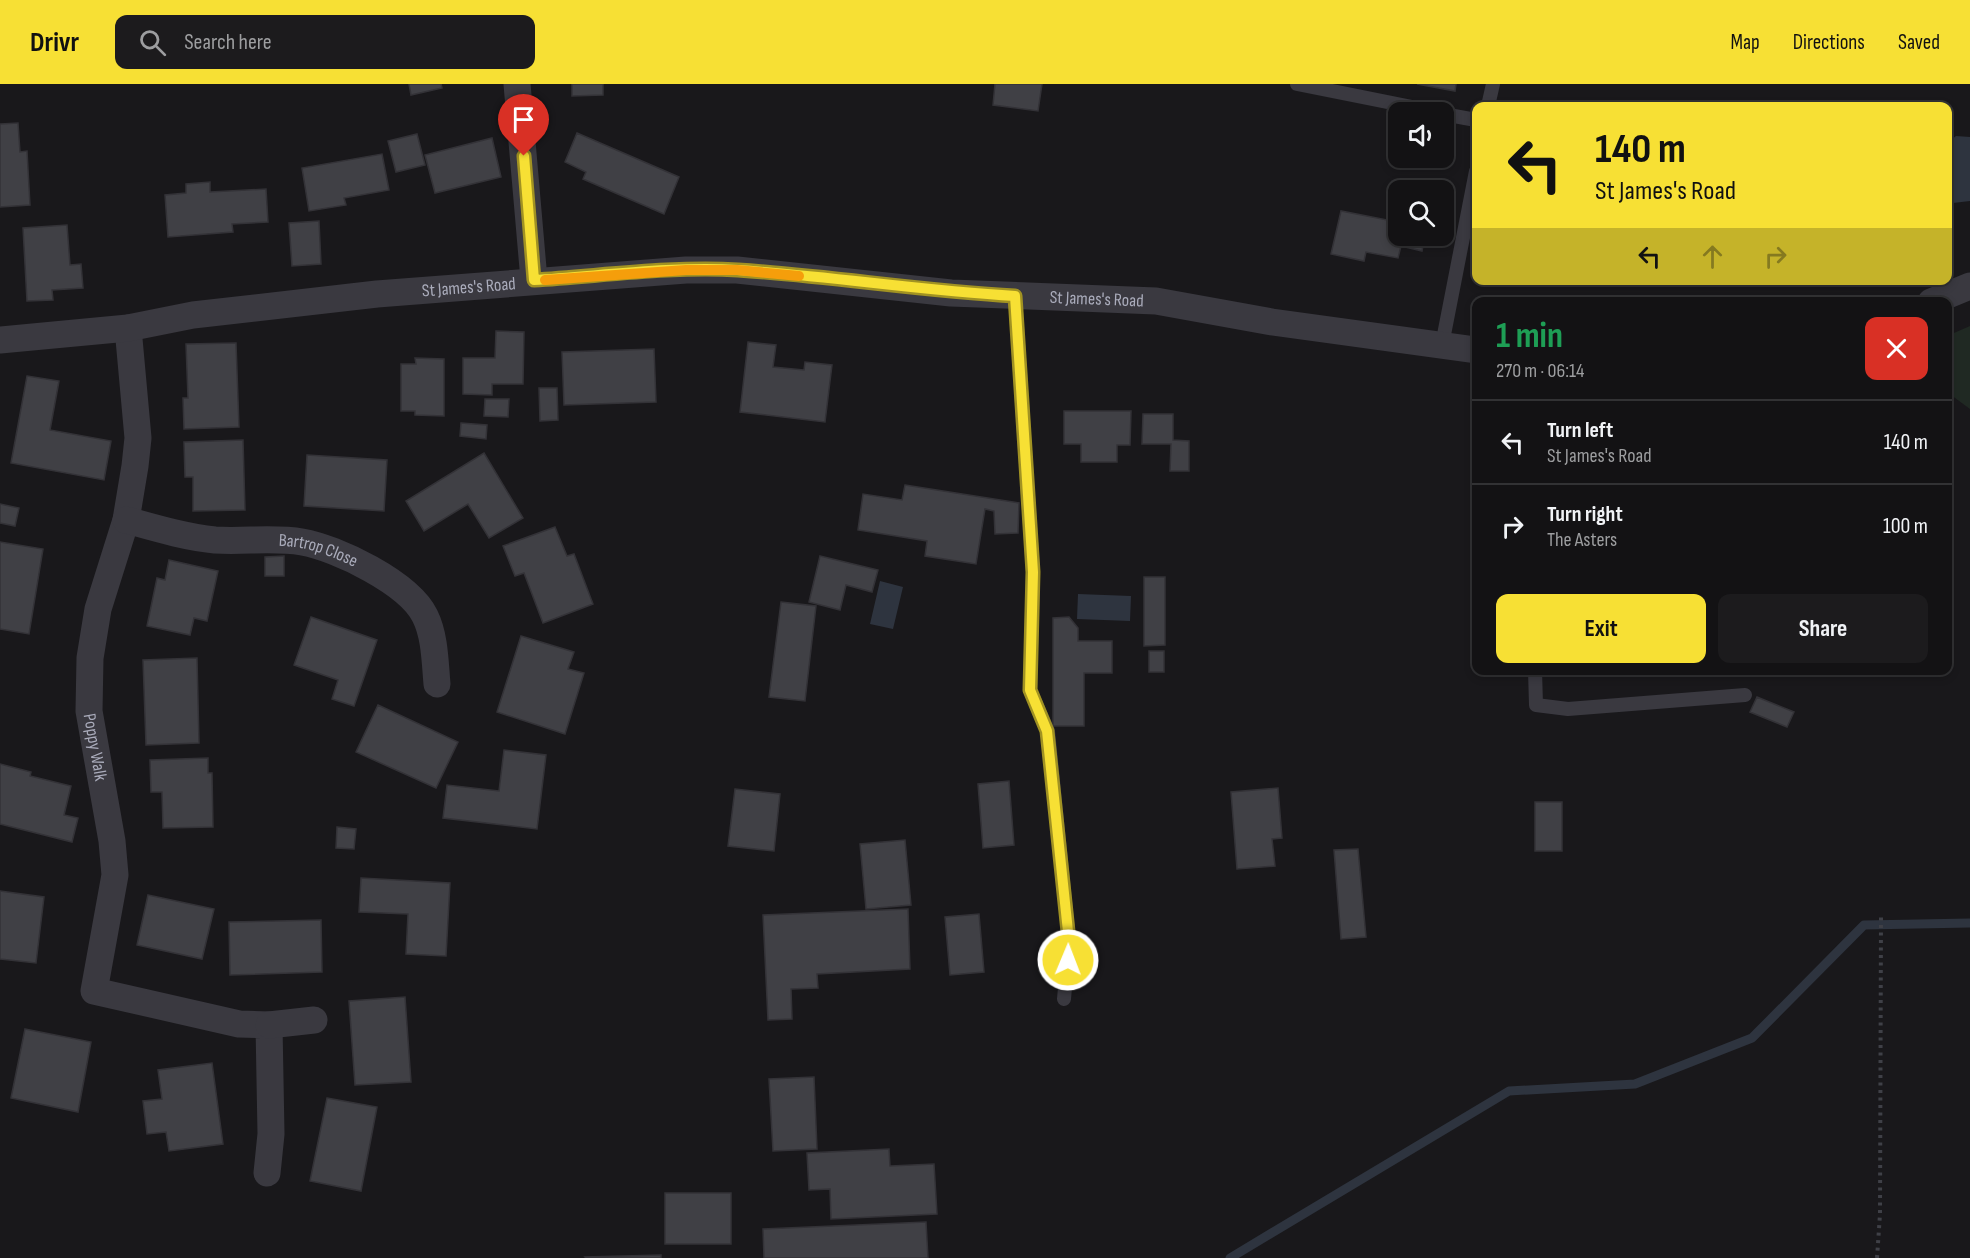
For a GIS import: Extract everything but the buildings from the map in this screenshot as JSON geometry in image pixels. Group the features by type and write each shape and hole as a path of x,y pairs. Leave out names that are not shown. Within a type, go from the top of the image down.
{"street":[{"path":"517,84 534,280"},
{"name":"St James's Road","path":"0,340 128,328 193,315 377,294 534,280 686,270 737,270 951,293 1156,301 1272,322 1472,349"},
{"path":"1943,297 1970,286"},
{"name":"Poppy Walk","path":"128,328 138,438 126,520 98,609 90,658 89,711 112,841 115,874 94,992 239,1024 269,1025 314,1020"},
{"name":"Bartrop Close","path":"126,520 186,536 217,540 303,542 331,550 392,582 412,598 425,615 431,632 437,684"},
{"path":"267,1173 271,1134 269,1025"}],"lane":[{"path":"1297,84 1388,102"},
{"path":"1489,102 1493,84"},
{"path":"1454,116 1472,119"},
{"path":"1442,345 1472,191"},
{"path":"1015,296 1033,572 1030,690 1047,731 1069,941 1064,999"},
{"path":"1535,675 1536,705 1568,709 1745,695"}],"path":[{"path":"1877,1258 1880,1214 1881,917"}],"shaded area":[{"path":"1956,136 1970,137 1970,201 1952,202 1952,139"},
{"path":"1970,326 1970,409 1952,396 1952,334"},
{"path":"880,581 903,587 893,629 870,624"},
{"path":"1078,594 1131,596 1130,621 1077,619"}],"waterway":[{"path":"1230,1258 1509,1091 1635,1084 1752,1038 1864,925 1970,923"}],"slow traffic":[{"path":"545,280 686,270 737,270 799,276"}],"route":[{"path":"524,156 534,280 686,270 737,270 951,293 1015,296 1033,572 1030,690 1047,731 1069,941 1068,960"}]}
